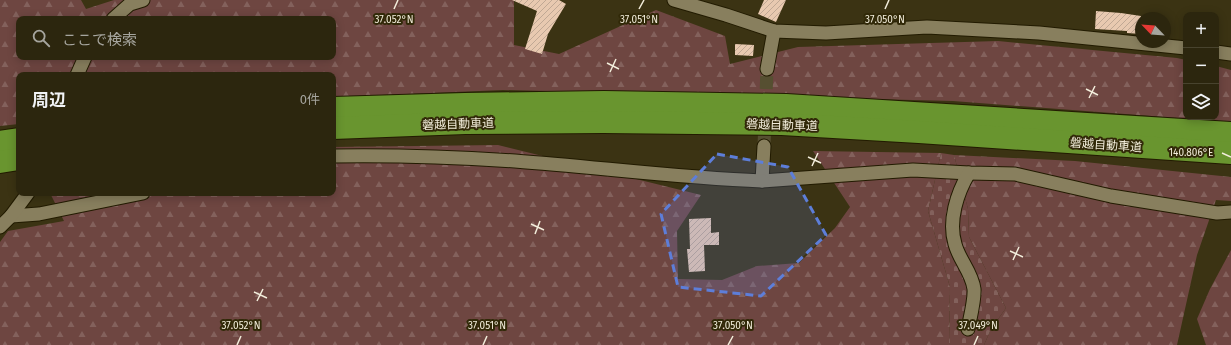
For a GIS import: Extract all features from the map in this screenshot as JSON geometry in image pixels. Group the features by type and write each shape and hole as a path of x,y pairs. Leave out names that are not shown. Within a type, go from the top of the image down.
{"highway":[{"name":"磐越自動車道","path":"336,108 604,102 786,105 1231,133"},
{"name":"磐越自動車道","path":"336,128 464,123 595,122 782,124 1231,153"},
{"path":"0,142 16,140"},
{"path":"0,162 16,159"}],"street":[{"path":"116,16 130,4 143,0"},
{"path":"674,0 774,31 826,33 927,27 1039,33 1183,48"},
{"path":"767,69 774,31"},
{"path":"1219,52 1231,54"},
{"path":"78,72 84,60"},
{"path":"762,181 764,146"},
{"path":"336,156 376,155 514,161 722,180 762,181 913,170 1015,174 1111,196 1217,213 1231,212"},
{"path":"968,329 974,290 970,274 955,244 952,223 960,188 969,173"},
{"path":"0,227 11,216 26,196"},
{"path":"11,216 39,214 128,196"}],"highlighted area":[{"path":"717,154 788,167 826,235 761,296 678,287 661,214"}],"green space":[{"path":"0,0 81,0 86,9 114,0 514,0 514,45 559,54 656,10 725,36 730,64 798,47 998,41 1177,58 1183,59 1183,118 953,101 503,90 336,97 336,72 16,72 16,124 0,126"},
{"path":"1219,67 1231,70 1231,122 1205,120 1219,120"},
{"path":"498,145 701,195 677,231 678,279 722,280 757,266 799,263 835,228 850,207 813,151 941,153 928,211 950,287 949,345 0,345 0,242 8,231 64,221 52,196 336,196 336,147"},
{"path":"941,153 954,155 968,209 969,237 1006,308 991,329 984,345 949,345 950,287 928,211"},
{"path":"954,155 1075,161 1231,177 1231,201 1216,200 1197,255 1177,345 984,345 991,329 1006,308 969,237 968,209"},
{"path":"1231,250 1231,345 1206,345 1197,319 1210,289"}],"building":[{"path":"512,0 559,0 566,4 548,34 542,54 525,49 537,11"},
{"path":"764,0 786,0 776,22 758,14"},
{"path":"1096,11 1135,15 1135,34 1127,33 1127,31 1095,29"},
{"path":"735,44 754,45 753,56 735,55"},
{"path":"711,218 711,233 719,232 719,245 704,245 705,271 689,272 687,249 690,249 689,219"}],"tunnel":[{"path":"764,146 767,69"}]}
